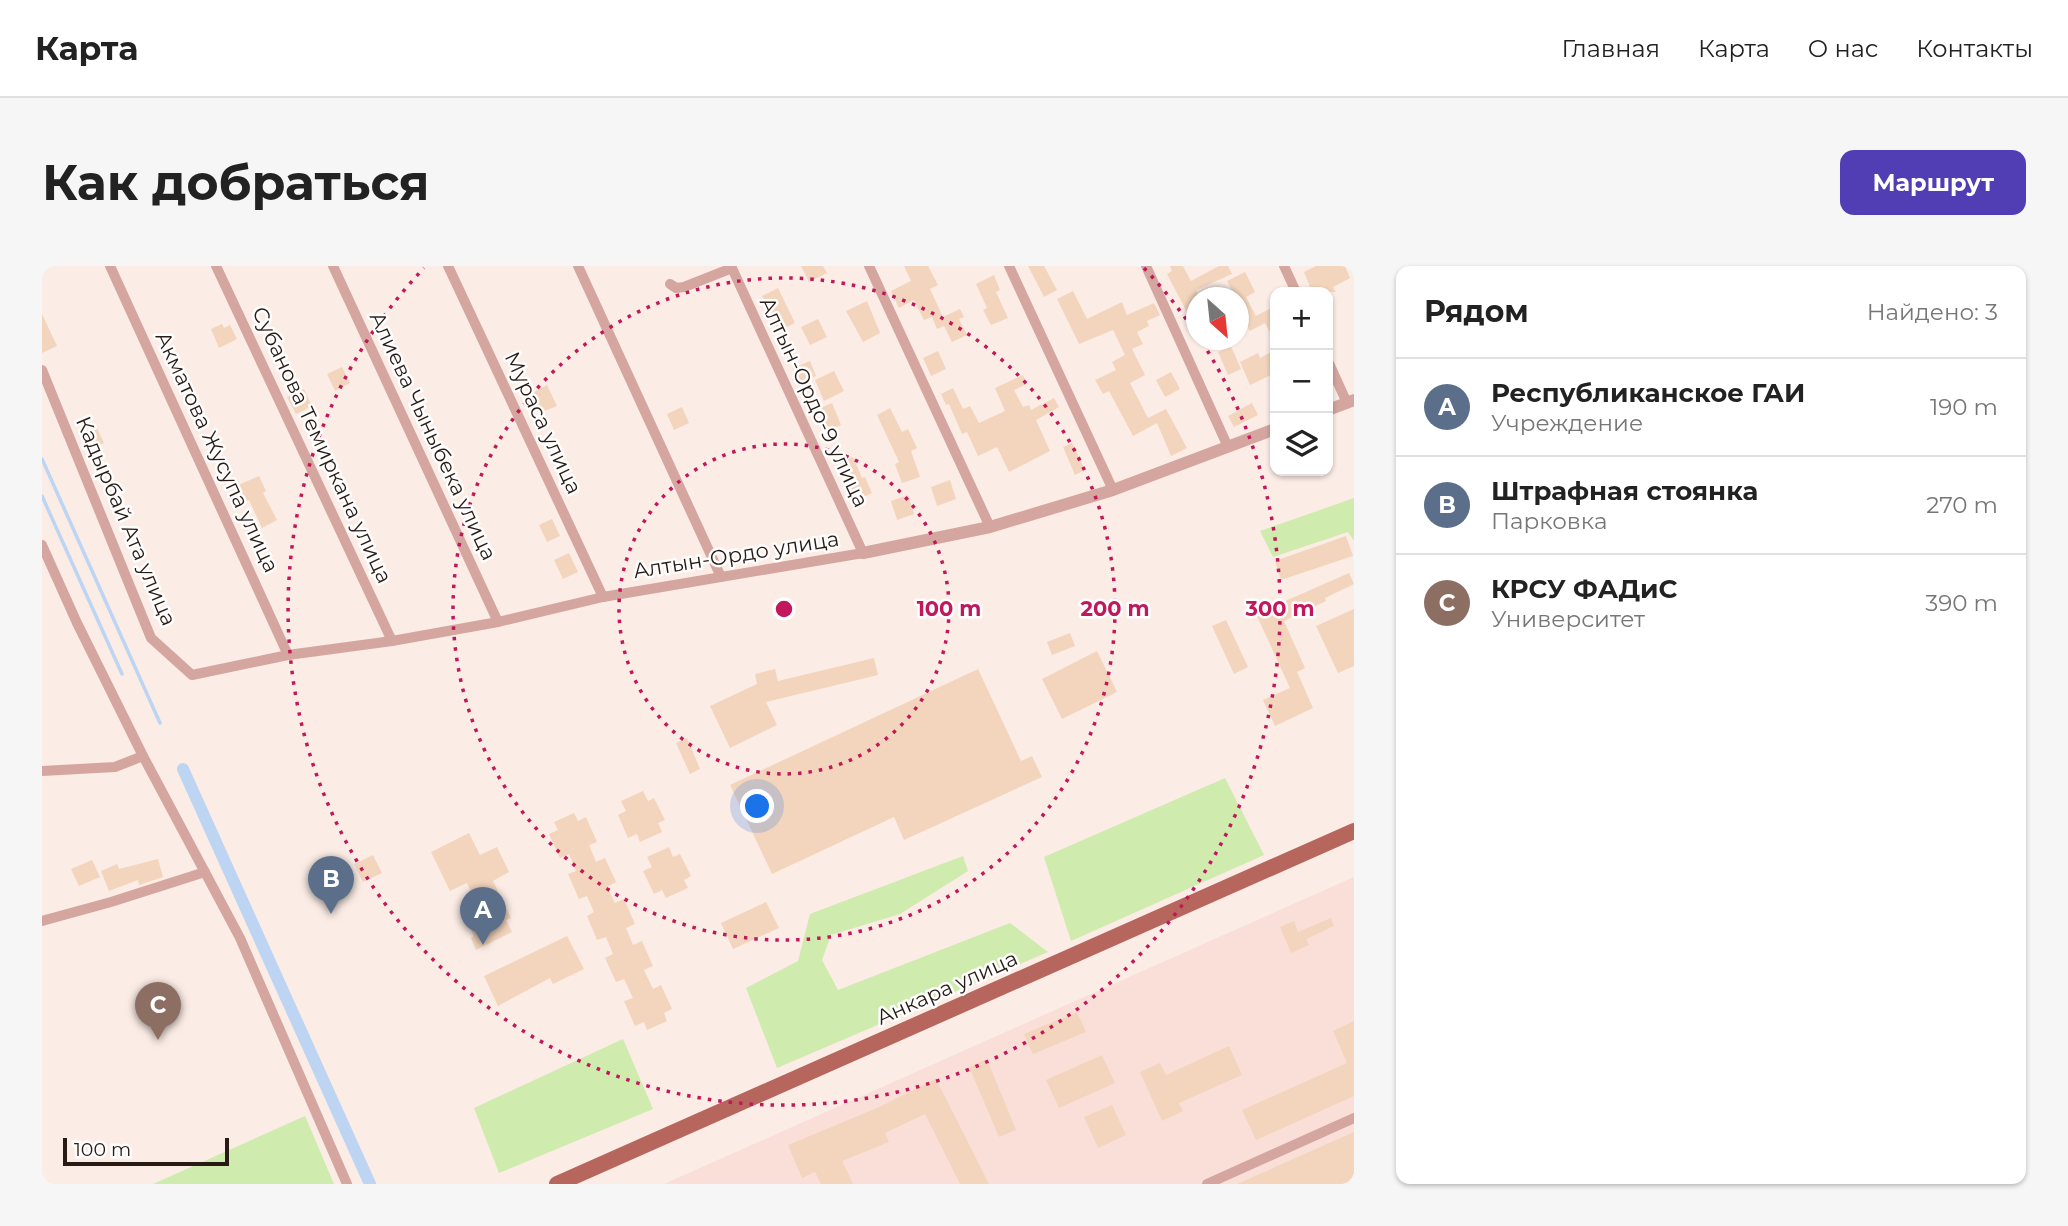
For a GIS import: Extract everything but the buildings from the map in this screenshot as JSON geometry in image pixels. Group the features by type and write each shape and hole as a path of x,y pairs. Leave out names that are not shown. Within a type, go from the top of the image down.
{"main road":[{"name":"Анкара улица","path":"556,1184 1354,831"}],"street":[{"name":"Акматова Жусупа улица","path":"110,266 288,655"},
{"name":"Субанова Темиркана улица","path":"216,266 392,641"},
{"name":"Алиева Чыныбека улица","path":"333,266 498,622"},
{"name":"Мураса улица","path":"448,266 603,597"},
{"path":"578,266 721,577"},
{"path":"869,266 990,527"},
{"path":"1009,266 1113,490"},
{"path":"1146,266 1228,447"},
{"path":"1284,266 1294,287"},
{"path":"670,284 676,288 684,287 731,267"},
{"name":"Алтын-Ордо-9 улица","path":"731,267 863,554"},
{"name":"Кадырбай Ата улица","path":"42,369 151,638 192,675"},
{"path":"1333,370 1350,401 1333,408"},
{"name":"Алтын-Ордо улица","path":"192,675 288,655 392,641 498,622 603,597 863,554 990,527 1113,490 1270,431"},
{"path":"42,545 77,624 143,756 240,938 347,1184"},
{"path":"42,771 115,767 143,756"},
{"path":"42,921 205,872"},
{"path":"1207,1184 1354,1118"}],"shaded area":[{"path":"1354,877 1354,1184 664,1184"}],"green space":[{"path":"1354,498 1354,541 1348,532 1273,557 1260,531"},
{"path":"1225,778 1264,855 1071,941 1044,857"},
{"path":"963,856 968,871 900,914 831,935 822,960 838,990 1010,923 1048,952 777,1068 746,988 798,961 810,914"},
{"path":"623,1039 653,1109 499,1173 474,1108"},
{"path":"305,1116 334,1184 153,1184"}],"waterway":[{"path":"42,459 160,723"},
{"path":"42,496 122,674"},
{"path":"183,769 370,1184"}],"place":[{"name":"Штрафная стоянка","path":"331,914"},
{"name":"Республиканское ГАИ","path":"483,945"},
{"name":"КРСУ ФАДиС","path":"158,1040"}]}
